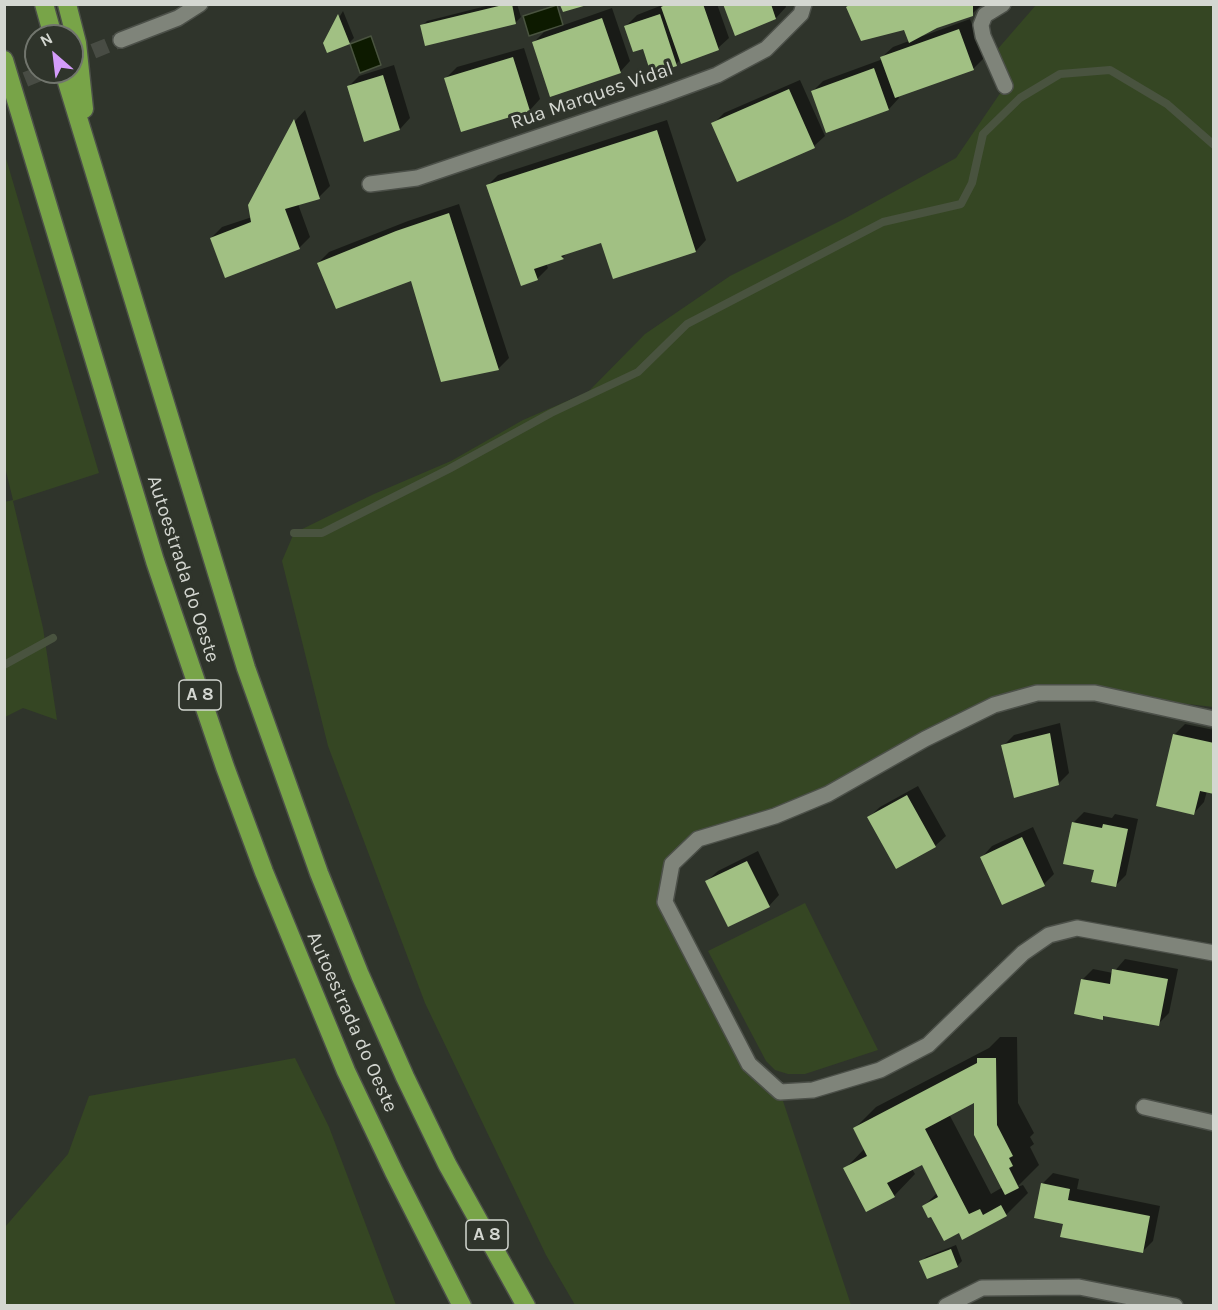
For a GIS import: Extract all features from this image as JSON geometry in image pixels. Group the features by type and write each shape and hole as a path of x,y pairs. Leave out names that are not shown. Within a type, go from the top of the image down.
{"highway":[{"path":"44,4 50,24"},
{"path":"67,4 77,43 89,156"},
{"name":"Autoestrada do Oeste","path":"4,60 155,561 225,767 264,872 346,1071 394,1172 462,1305"},
{"name":"Autoestrada do Oeste","path":"68,84 246,668 319,873 360,975 405,1077 447,1164 526,1305"}],"street":[{"path":"121,40 178,18 200,4"},
{"name":"Rua Marques Vidal","path":"370,184 417,178 717,75 766,49 801,14 804,4"},
{"path":"1003,4 985,15 981,25 983,36 1005,86"},
{"path":"1214,719 1095,693 1037,693 994,705 925,739 828,794 775,816 698,839 672,864 665,902 749,1064 780,1092 813,1090 880,1070 928,1045 1023,953 1049,935 1077,928 1214,953"},
{"path":"1144,1107 1214,1123"},
{"path":"946,1305 982,1288 1078,1287 1175,1305"}],"shaded area":[{"path":"557,5 563,25 529,36 523,16"},
{"path":"1036,5 1213,5 1213,707 1095,693 994,705 828,794 698,839 672,864 665,902 749,1064 780,1092 851,1305 575,1305 546,1255 425,1003 328,746 282,561 294,533 374,494 451,461 523,420 588,392 645,334 730,276 844,219 956,158 1005,86 1012,81 996,51"},
{"path":"371,36 381,65 360,73 350,44"},
{"path":"5,155 99,473 13,501 43,628 57,720 23,708 5,717 4,502 13,500 4,463"},
{"path":"805,903 878,1050 805,1074 788,1074 775,1070 766,1061 708,951"},
{"path":"295,1058 329,1127 396,1305 5,1305 5,1227 68,1154 89,1096"}],"building":[{"path":"512,4 516,24 425,46 420,25"},
{"path":"667,4 703,4 719,50 681,64 661,7"},
{"path":"723,4 771,4 776,19 735,36"},
{"path":"851,4 973,4 973,16 937,28 909,43 904,30 861,41 846,7"},
{"path":"560,5 587,5 563,12"},
{"path":"338,14 350,44 327,53 323,43"},
{"path":"660,14 677,66 651,74 643,49 633,52 624,26"},
{"path":"602,18 621,73 550,97 532,42"},
{"path":"959,29 974,70 895,98 880,57"},
{"path":"513,57 530,111 461,132 444,78"},
{"path":"874,68 889,110 826,133 811,91"},
{"path":"383,75 400,130 364,142 347,86"},
{"path":"789,89 815,148 737,182 711,123"},
{"path":"294,119 320,199 285,209 300,249 225,278 210,238 251,222 248,205"},
{"path":"657,130 696,252 613,279 601,243 561,256 564,259 534,269 538,280 521,286 486,185"},
{"path":"449,213 499,370 441,382 411,281 336,309 317,263 396,231"},
{"path":"1050,733 1059,785 1014,798 1001,745"},
{"path":"1173,734 1214,743 1214,794 1200,791 1194,815 1156,806"},
{"path":"907,795 936,847 896,869 867,817"},
{"path":"1072,822 1102,828 1103,824 1128,829 1116,887 1091,882 1094,870 1063,864"},
{"path":"1022,837 1045,886 1002,905 980,857"},
{"path":"747,861 770,907 728,927 705,881"},
{"path":"1112,969 1168,979 1159,1026 1103,1016 1103,1020 1074,1014 1081,979 1110,984"},
{"path":"977,1058 996,1058 997,1125 1013,1156 1009,1158 1013,1166 1009,1168 1019,1188 1005,1195 974,1135 974,1103 925,1129 969,1214 980,1209 983,1215 1001,1205 1007,1216 962,1240 959,1233 944,1241 922,1206 938,1197 922,1165 887,1183 895,1197 866,1212 843,1168 867,1156 853,1128 977,1063"},
{"path":"1041,1183 1070,1189 1068,1200 1150,1216 1143,1253 1060,1237 1063,1224 1034,1218"},
{"path":"951,1249 958,1267 927,1279 919,1261"}],"waterway":[{"path":"294,533 322,533 449,469 551,413 638,372 687,324 883,222 961,204 972,183 983,134 1020,98 1060,74 1110,70 1167,104 1214,145"},
{"path":"4,665 53,638"}],"tunnel":[{"path":"84,55 121,40"},
{"path":"4,88 24,80"}]}
